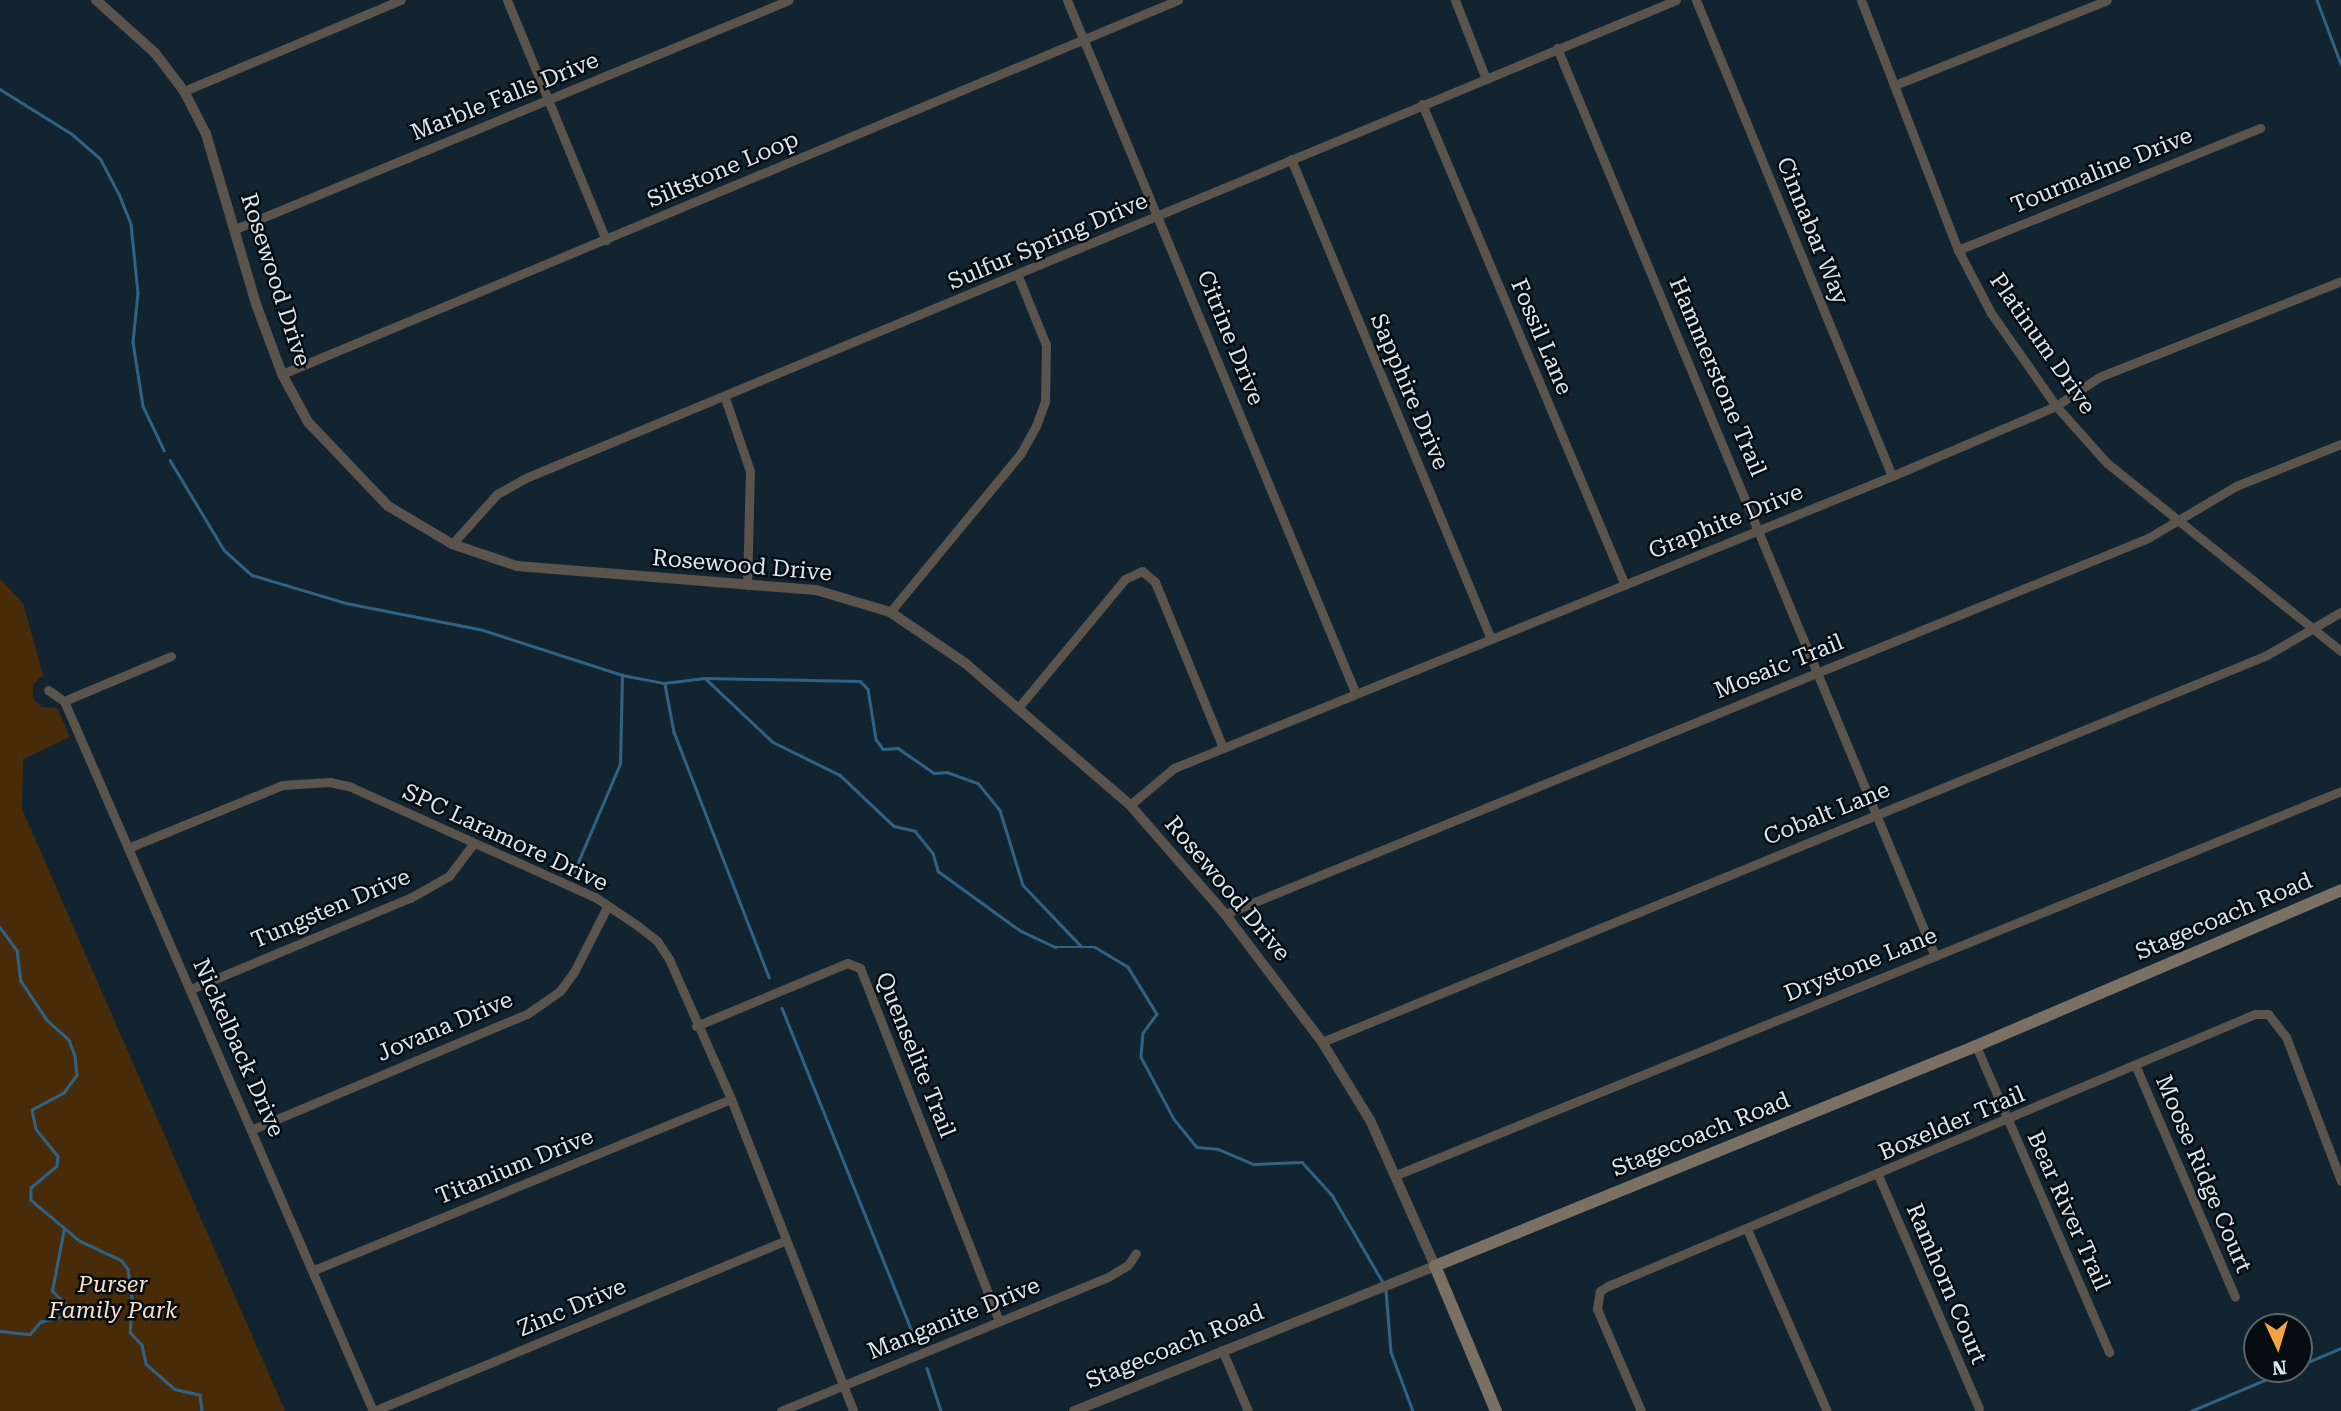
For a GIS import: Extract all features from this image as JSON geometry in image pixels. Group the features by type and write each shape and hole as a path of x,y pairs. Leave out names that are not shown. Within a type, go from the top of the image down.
{"main road":[{"name":"Stagecoach Road","path":"1435,1266 1976,1046 2341,890"},
{"name":"Rosewood Drive","path":"1435,1266 1496,1411"}],"street":[{"name":"Rosewood Drive","path":"96,0 155,53 184,91 206,134 282,374 308,422 360,480 417,526 452,544 517,566 549,572 816,590 890,612 932,638 1130,805 1225,914 1322,1042 1370,1120 1435,1266"},
{"path":"184,91 401,0"},
{"path":"507,0 606,240"},
{"name":"Marble Falls Drive","path":"235,229 789,0"},
{"name":"Citrine Drive","path":"1067,0 1355,692"},
{"name":"Siltstone Loop","path":"282,374 1178,0"},
{"path":"1455,0 1486,79"},
{"name":"Sulfur Spring Drive","path":"452,544 498,494 528,477 725,398 1422,104 1676,0"},
{"name":"Cinnabar Way","path":"1696,0 1892,476"},
{"name":"Platinum Drive","path":"1861,0 1958,250 1991,313 2056,406 2107,463 2341,651"},
{"path":"1895,85 2107,0"},
{"name":"Hammerstone Trail","path":"1557,48 1760,528 1936,956"},
{"name":"Fossil Lane","path":"1422,104 1625,585"},
{"name":"Tourmaline Drive","path":"1958,250 2260,128"},
{"name":"Sapphire Drive","path":"1292,159 1491,639"},
{"path":"890,612 1021,453 1036,426 1045,401 1046,345 1018,276"},
{"name":"Graphite Drive","path":"1130,805 1174,768 1355,692 1892,476 2056,406 2099,377 2341,281"},
{"path":"725,398 750,471 747,585"},
{"name":"Mosaic Trail","path":"1225,914 2148,538 2177,518 2236,486 2341,444"},
{"path":"1018,708 1125,579 1142,571 1155,582 1223,748"},
{"name":"Cobalt Lane","path":"1322,1042 2267,655 2341,612"},
{"path":"48,690 64,701 171,656"},
{"name":"Nickelback Drive","path":"64,701 374,1411"},
{"name":"SPC Laramore Drive","path":"128,848 246,798 309,782 351,787 607,907 657,941 731,1100 853,1411"},
{"name":"Drystone Lane","path":"1396,1175 2341,792"},
{"name":"Tungsten Drive","path":"191,989 410,898 449,876 473,844"},
{"name":"Jovana Drive","path":"253,1129 527,1014 560,991 574,972 607,907"},
{"name":"Quenselite Trail","path":"696,1026 847,963 860,968 999,1321"},
{"name":"Boxelder Trail","path":"1641,1411 1597,1309 1600,1291 2136,1067 2255,1014 2268,1014 2286,1037 2341,1181"},
{"name":"Bear River Trail","path":"1976,1046 2109,1352"},
{"name":"Moose Ridge Court","path":"2136,1067 2235,1297"},
{"name":"Titanium Drive","path":"314,1270 731,1100"},
{"name":"Ramhorn Court","path":"1878,1175 1979,1408"},
{"path":"1748,1229 1827,1411"},
{"name":"Zinc Drive","path":"374,1411 786,1240"},
{"name":"Manganite Drive","path":"781,1411 1108,1277 1128,1265 1136,1254"},
{"name":"Stagecoach Road","path":"1074,1411 1435,1266"},
{"path":"1222,1350 1248,1411"}],"green space":[{"name":"Purser Family Park","path":"0,579 23,603 43,675 33,685 33,698 42,707 57,708 70,737 23,759 22,809 285,1411 0,1411"}],"waterway":[{"path":"2317,0 2341,64"},
{"path":"0,89 72,134 100,158 119,194 131,224 138,293 133,342 143,406 164,450"},
{"path":"170,460 224,550 252,575 346,603 483,630 622,675 664,683 705,678 773,742 840,775 894,826 915,831 933,853 938,871 1021,931 1056,947 1095,947 1128,967 1157,1014 1143,1033 1141,1057 1174,1119 1197,1147 1218,1149 1254,1164 1302,1162 1332,1195 1384,1284"},
{"path":"573,874 620,764 622,675"},
{"path":"705,678 860,681 868,689 876,739 883,749 898,748 934,773 947,772 978,783 1000,810 1023,885 1081,946"},
{"path":"665,684 674,732 769,977"},
{"path":"0,927 17,950 21,981 47,1020 69,1040 75,1056 77,1075 64,1093 32,1110 36,1129 58,1156 57,1166 31,1188 31,1200 80,1241 121,1260 128,1269 132,1299 130,1332 142,1345 146,1364 175,1389 200,1395 202,1411"},
{"path":"782,1008 915,1339"},
{"path":"0,1331 30,1334 40,1322 63,1316 69,1308 52,1291 64,1228"},
{"path":"1386,1290 1391,1352 1413,1411"},
{"path":"2313,1360 2341,1348"},
{"path":"927,1368 941,1411"},
{"path":"2191,1411 2258,1383"}]}
